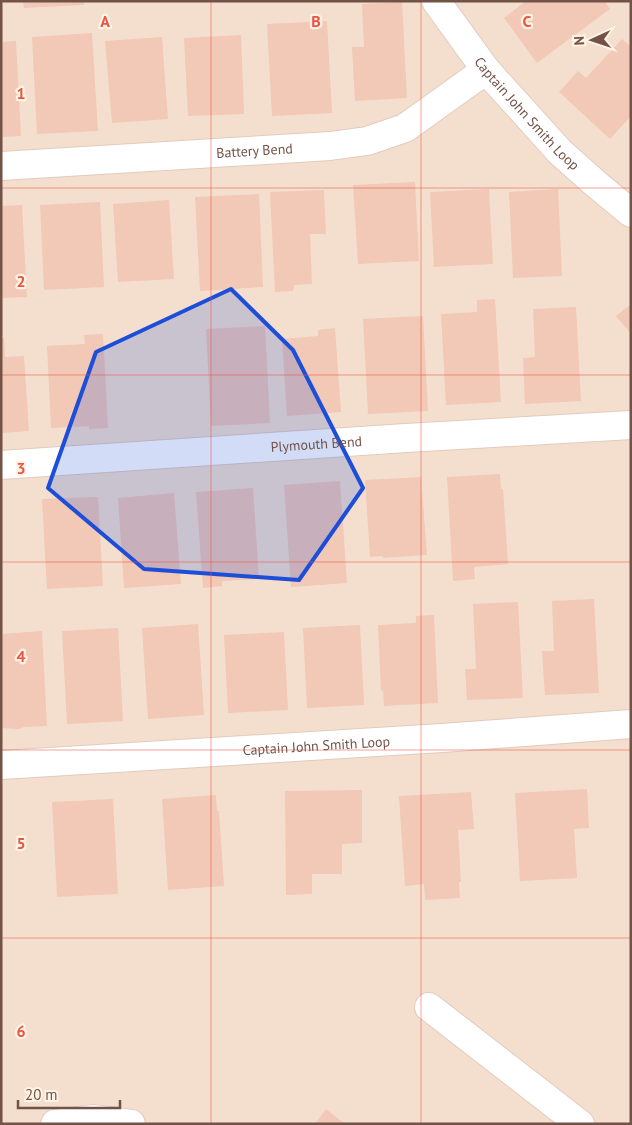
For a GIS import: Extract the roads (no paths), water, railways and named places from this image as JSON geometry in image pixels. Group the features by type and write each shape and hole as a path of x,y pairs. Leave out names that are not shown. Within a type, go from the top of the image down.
{"street":[{"name":"Captain John Smith Loop","path":"436,1 486,70 560,152 631,213"},
{"name":"Battery Bend","path":"1,166 330,146 367,141 405,128 486,70"},
{"name":"Plymouth Bend","path":"1,465 631,425"},
{"name":"Captain John Smith Loop","path":"1,765 442,738 631,724"},
{"path":"429,1007 580,1124"},
{"path":"55,1124 93,1119 131,1124"}]}
